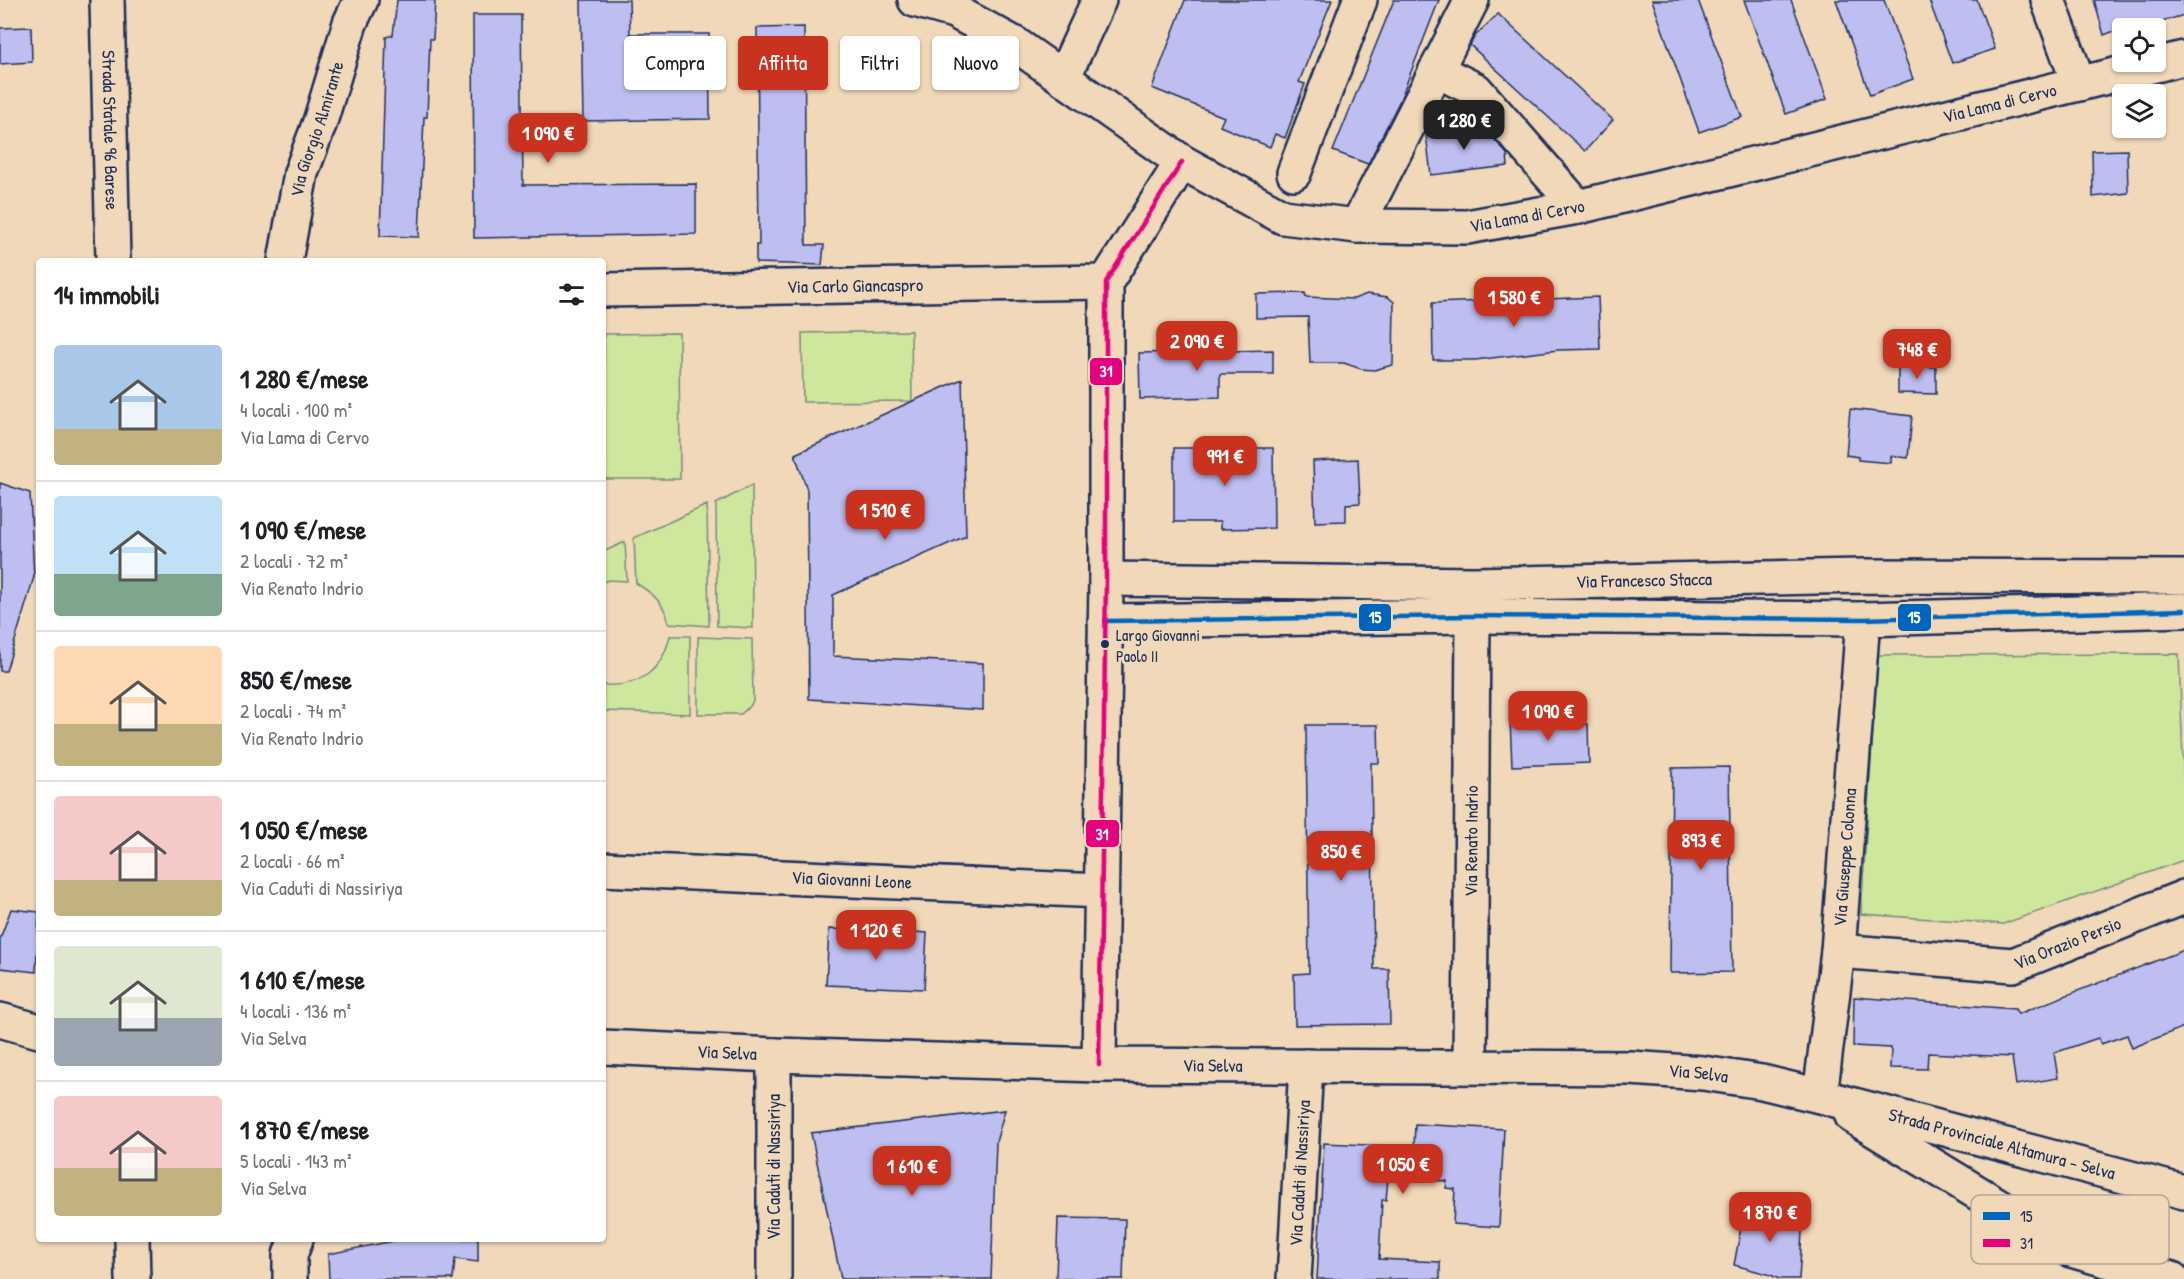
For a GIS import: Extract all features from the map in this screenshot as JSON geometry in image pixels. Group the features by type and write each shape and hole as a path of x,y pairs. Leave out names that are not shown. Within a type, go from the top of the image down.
{"street":[{"name":"Strada Statale 96 Barese","path":"107,0 113,258"},
{"name":"Via Giorgio Almirante","path":"286,258 301,173 320,123 350,23 360,0"},
{"name":"Via Lama di Cervo","path":"915,0 954,11 1015,44 1182,162 1283,217 1357,226 1467,227 1578,207 2184,58"},
{"path":"1064,78 1099,0"},
{"path":"1294,173 1360,0"},
{"path":"1357,226 1472,0"},
{"path":"2048,0 2079,84"},
{"path":"1436,70 1476,90 1578,207"},
{"path":"1099,1065 1106,579 1106,282 1182,162"},
{"name":"Via Carlo Giancaspro","path":"606,290 1106,282"},
{"name":"Via Francesco Stacca","path":"1106,579 1474,584 1862,576 2184,576"},
{"name":"Via Francesco Stacca","path":"1105,621 1473,616 1863,619 2184,610"},
{"name":"Via Renato Indrio","path":"1470,1066 1473,616"},
{"name":"Via Giuseppe Colonna","path":"1820,1096 1838,951 1863,619"},
{"name":"Via Giovanni Leone","path":"606,868 1101,891"},
{"name":"Via Orazio Persio","path":"1838,951 2013,965 2184,897"},
{"path":"0,1018 36,1011"},
{"path":"0,1018 36,1030"},
{"name":"Via Selva","path":"606,1047 1099,1065 1630,1068 1703,1073 1762,1082 1820,1096"},
{"name":"Via Caduti di Nassiriya","path":"774,1055 774,1279"},
{"name":"Via Caduti di Nassiriya","path":"1294,1279 1306,1066"},
{"path":"1820,1096 1981,1195"},
{"name":"Strada Provinciale Altamura - Selva","path":"1820,1096 2184,1192"},
{"path":"132,1242 133,1279"},
{"path":"290,1279 290,1255 295,1242"},
{"path":"2120,1264 2172,1279"}],"green space":[{"path":"911,331 912,401 803,402 802,333"},
{"path":"679,333 680,479 606,479 606,334"},
{"path":"752,485 753,628 717,626 716,504"},
{"path":"707,505 709,626 669,623 657,599 636,583 634,538"},
{"path":"625,542 627,581 606,581 606,551"},
{"path":"670,636 690,636 690,714 606,711 606,685 628,684 647,675 655,668"},
{"path":"698,637 752,639 753,700 741,714 698,714"},
{"path":"2179,654 2184,860 2003,924 1861,914 1878,655"}],"building":[{"path":"397,0 435,0 433,39 430,39 427,117 424,117 419,237 380,236 386,37 393,35"},
{"path":"581,0 629,0 630,34 709,34 709,36 624,36 624,90 710,90 710,119 583,121"},
{"path":"1185,0 1332,0 1299,82 1305,84 1285,138 1275,134 1270,147 1220,126 1224,117 1152,88"},
{"path":"1394,0 1439,0 1400,100 1368,164 1333,151"},
{"path":"1652,0 1698,0 1742,117 1699,132"},
{"path":"1744,0 1791,0 1827,99 1786,114"},
{"path":"1836,0 1884,0 1913,79 1870,95"},
{"path":"1929,0 1977,0 1995,49 1952,63"},
{"path":"2094,0 2184,0 2184,15 2166,21 2166,18 2112,18 2112,32 2104,35"},
{"path":"1498,14 1613,120 1585,151 1470,45 1475,36"},
{"path":"473,15 521,15 523,185 696,184 696,234 474,238"},
{"path":"31,27 32,62 0,64 0,28"},
{"path":"804,27 804,36 757,36 757,28"},
{"path":"758,90 805,90 806,245 824,245 822,265 756,263 756,245 759,245"},
{"path":"1484,127 1507,154 1508,166 1431,175 1426,134"},
{"path":"2127,150 2128,193 2093,197 2092,151"},
{"path":"1305,293 1306,297 1354,299 1367,294 1388,297 1394,302 1393,365 1374,370 1361,369 1344,363 1310,363 1308,317 1256,318 1256,294"},
{"path":"1598,297 1600,349 1558,350 1475,360 1433,360 1432,303"},
{"path":"1273,350 1273,374 1220,374 1220,397 1140,399 1139,353"},
{"path":"1898,366 1936,367 1936,394 1898,393"},
{"path":"962,379 966,536 833,595 833,656 983,663 983,710 809,699 807,490 795,454"},
{"path":"1850,409 1912,416 1908,458 1891,456 1891,463 1858,460 1858,457 1846,455"},
{"path":"1174,448 1273,448 1274,528 1220,529 1220,522 1174,522"},
{"path":"1358,459 1360,503 1346,504 1346,521 1315,522 1313,461"},
{"path":"0,483 30,493 34,577 6,671 0,671"},
{"path":"1560,717 1561,725 1588,724 1589,763 1512,766 1510,719"},
{"path":"1306,725 1378,725 1379,763 1371,763 1374,969 1389,969 1390,1024 1295,1025 1294,974 1309,973"},
{"path":"1729,767 1732,972 1670,973 1672,768"},
{"path":"11,909 36,912 36,972 0,968 0,939"},
{"path":"829,929 855,930 855,939 901,941 901,931 927,933 924,989 826,985"},
{"path":"2184,950 2184,1027 2132,1048 2127,1035 2101,1044 2098,1038 2054,1053 2058,1078 2016,1085 2012,1057 1928,1053 1927,1069 1890,1068 1891,1048 1853,1046 1854,997 2015,1009 2018,1014"},
{"path":"1005,1110 996,1142 991,1279 841,1279 811,1133"},
{"path":"1415,1124 1504,1129 1499,1227 1453,1224 1455,1189 1446,1188 1447,1181 1388,1178 1386,1200 1382,1200 1379,1259 1440,1262 1440,1279 1317,1279 1324,1143 1414,1147"},
{"path":"1745,1206 1803,1217 1799,1279 1779,1279 1734,1265"},
{"path":"1058,1218 1125,1219 1123,1279 1056,1279"},
{"path":"388,1242 478,1242 478,1262 455,1259 453,1279 329,1279 328,1254"}],"transit line":[{"name":"31","path":"1099,1065 1106,579 1106,282 1182,162"},
{"name":"15","path":"1105,621 1473,616 1863,619 2184,610"}],"place":[{"name":"Largo Giovanni Paolo II","path":"1105,644"}]}
